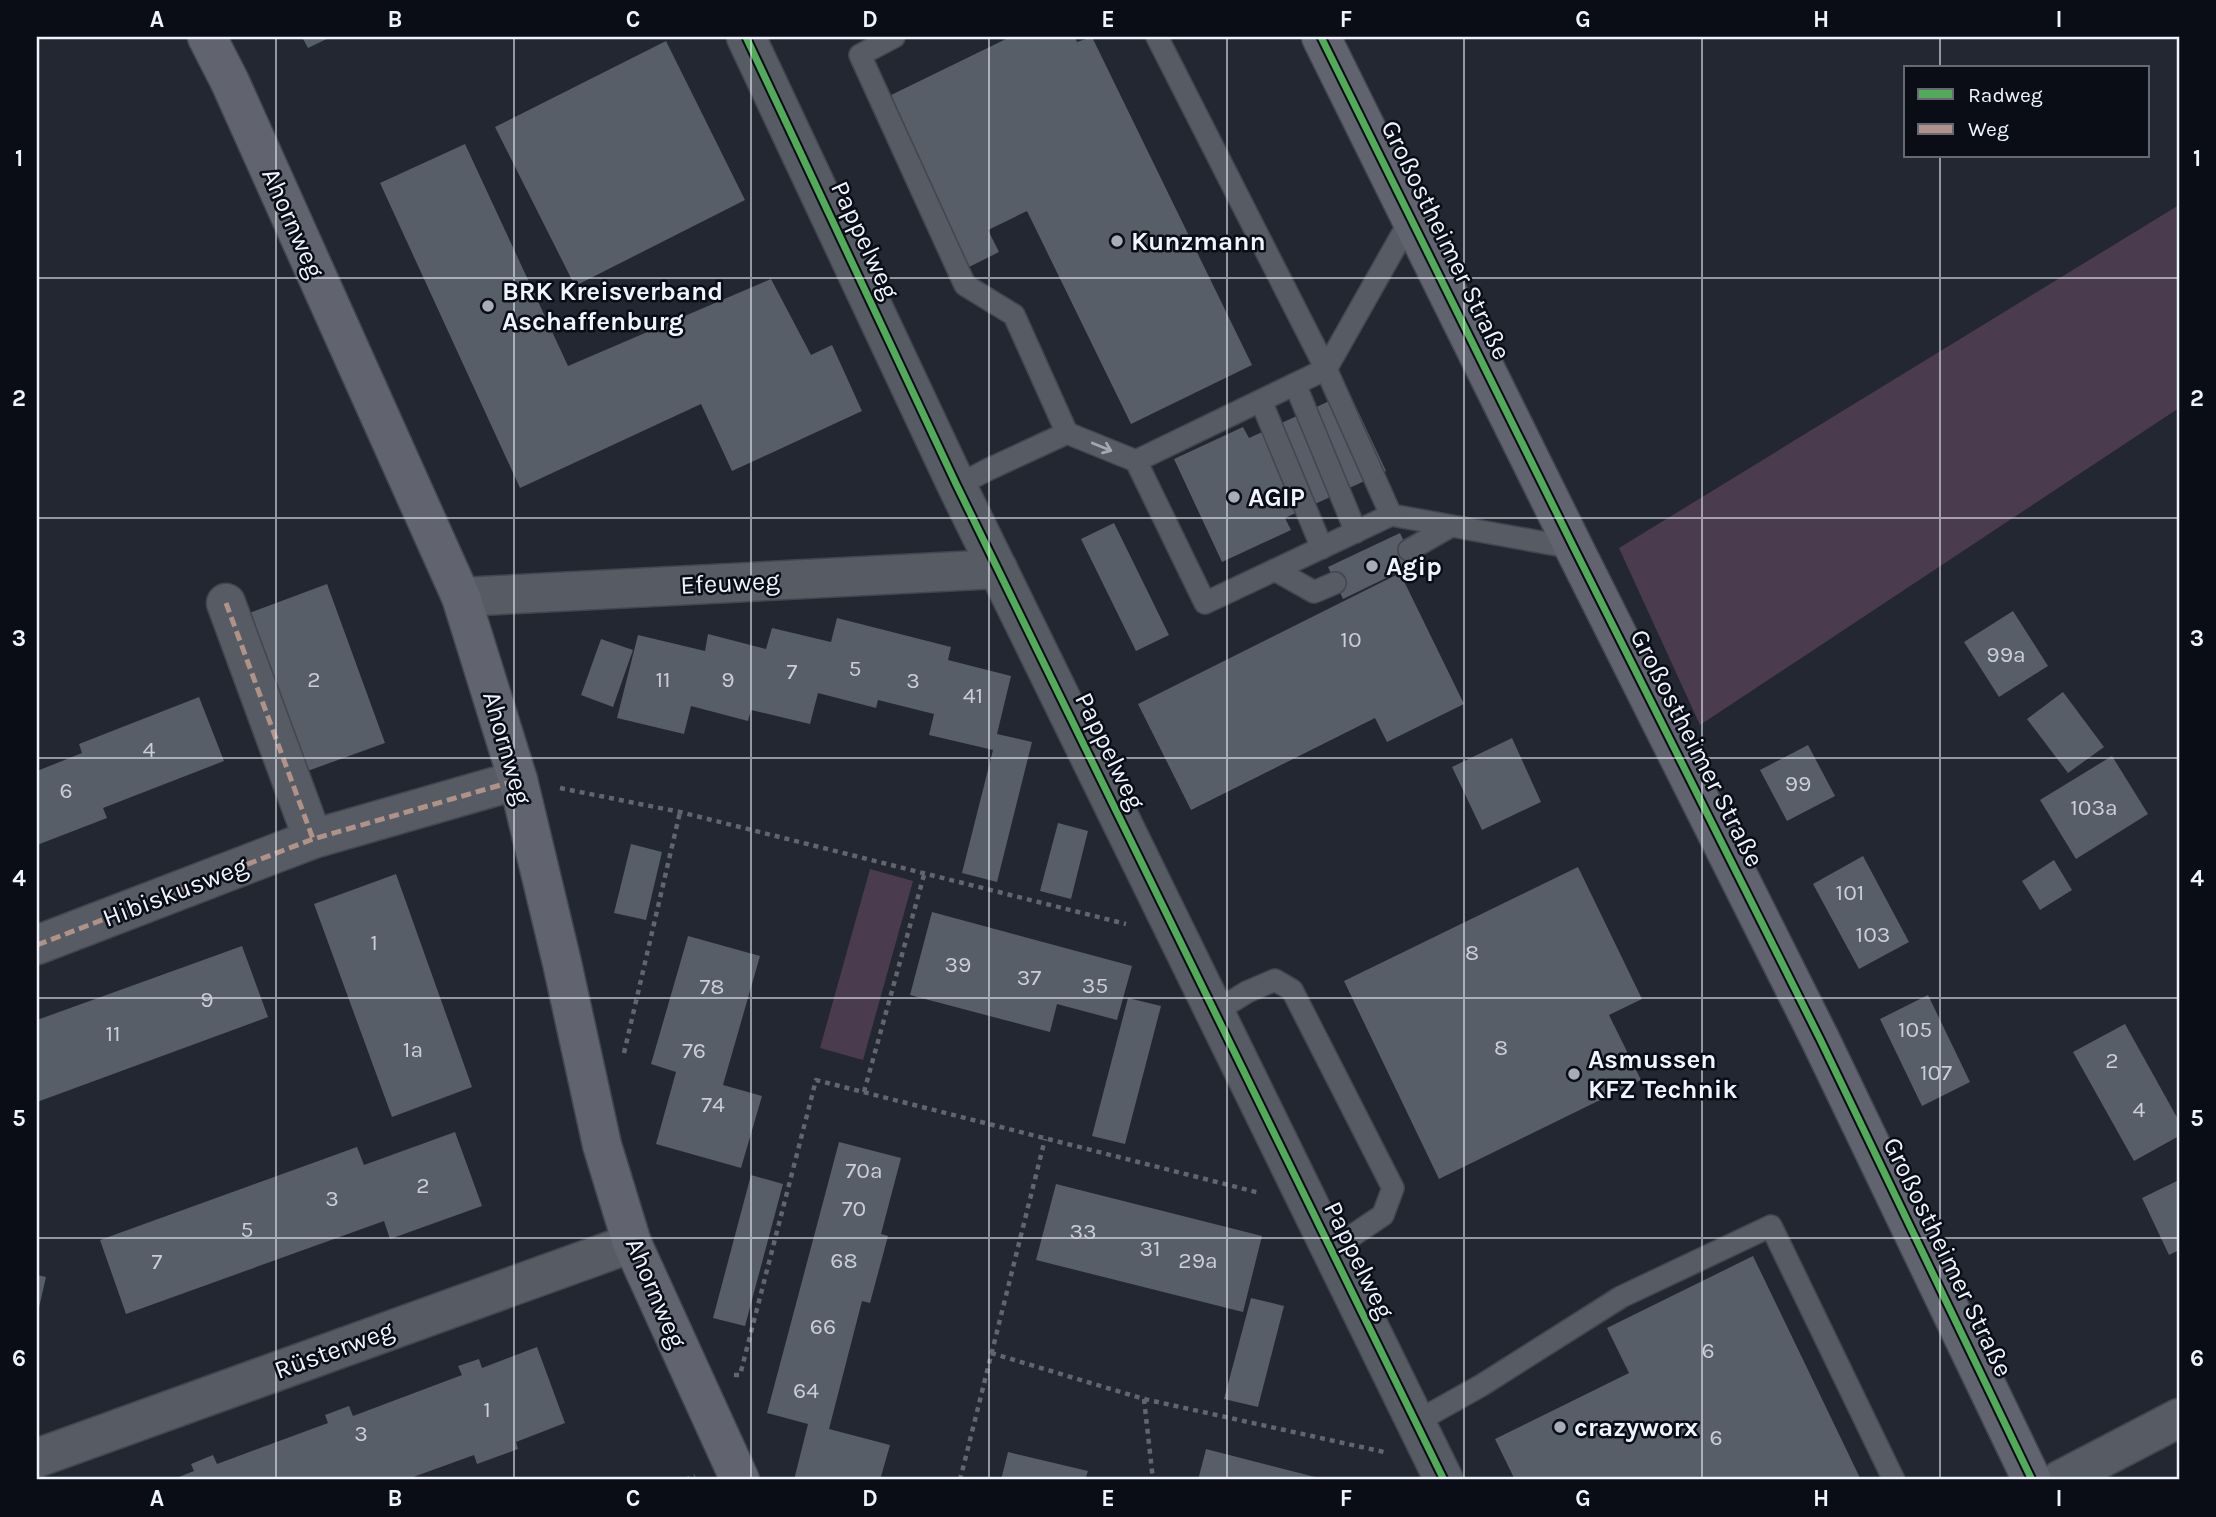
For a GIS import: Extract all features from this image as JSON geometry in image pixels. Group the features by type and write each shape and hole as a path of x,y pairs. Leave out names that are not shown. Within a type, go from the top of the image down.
{"main road":[{"name":"Ahornweg","path":"207,37 230,82 461,597 518,780 602,1145 632,1242 740,1480"},
{"name":"Großostheimer Straße","path":"1321,37 1820,1039 2032,1480"}],"street":[{"name":"Pappelweg","path":"746,37 957,486 1440,1471"},
{"name":"Efeuweg","path":"461,597 998,569"},
{"path":"226,603 313,839"},
{"name":"Hibiskusweg","path":"37,945 313,839 518,780"},
{"name":"Rüsterweg","path":"37,1458 632,1242"},
{"path":"2060,1480 2179,1418"}],"lane":[{"path":"894,37 860,55 965,285 1014,316 1067,433 1136,461 1205,603 1391,515 1574,548"},
{"path":"1157,37 1326,369 1391,515"},
{"path":"1136,461 1326,369 1412,217"},
{"path":"1295,384 1356,532"},
{"path":"1261,401 1322,548"},
{"path":"957,486 1067,433"},
{"path":"1409,550 1451,526"},
{"path":"1275,570 1314,592 1335,583"},
{"path":"1215,1012 1247,992 1275,980 1292,990 1393,1188 1383,1215 1331,1250"},
{"path":"1416,1423 1482,1385 1621,1297 1771,1226 1894,1480"}],"path":[{"path":"518,780 680,812 1178,937"},
{"path":"621,1065 680,812"},
{"path":"864,1091 924,874"},
{"path":"691,1375 740,1375 816,1080 1310,1208"},
{"path":"960,1480 1045,1139"},
{"path":"991,1353 1144,1399 1440,1471"},
{"path":"1144,1399 1153,1480"}],"shaded area":[{"path":"2179,205 2179,408 1700,725 1619,548"},
{"path":"870,869 913,881 863,1060 820,1048"}],"building":[{"path":"302,37 331,37 308,48"},
{"name":"Kunzmann","path":"1010,37 1075,37 1077,42 1092,37 1252,365 1131,424 1027,211 988,230 999,252 969,267 887,97"},
{"path":"666,41 745,200 575,286 495,127"},
{"name":"BRK Kreisverband Aschaffenburg","path":"465,144 568,366 771,279 811,355 832,345 862,411 732,471 701,404 520,488 380,183"},
{"path":"1349,392 1386,471 1285,518 1291,530 1222,562 1174,459 1243,427 1249,438"},
{"path":"1114,523 1169,635 1136,651 1081,539"},
{"name":"Agip","path":"1400,533 1415,564 1343,599 1328,567"},
{"path":"1400,573 1464,704 1387,742 1375,718 1191,810 1138,704"},
{"path":"327,584 385,743 302,773 244,615"},
{"path":"2013,611 2048,666 1999,697 1964,642"},
{"path":"837,618 951,647 948,660 1011,676 997,734 1032,742 997,882 962,873 993,750 929,735 934,714 878,700 876,708 818,693 810,724 751,710 748,721 691,706 684,734 617,718 638,635 705,651 708,634 766,649 772,628 831,642"},
{"path":"601,639 633,650 613,707 581,695"},
{"path":"2063,692 2104,747 2068,773 2027,719"},
{"path":"199,697 224,761 103,808 107,818 37,845 37,771 82,753 79,744"},
{"path":"1512,738 1541,802 1482,830 1452,767"},
{"path":"1808,745 1835,796 1787,821 1760,770"},
{"path":"2112,756 2148,814 2076,859 2040,800"},
{"path":"1058,823 1088,831 1071,899 1040,891"},
{"path":"631,844 662,852 646,920 614,913"},
{"path":"1863,856 1909,942 1859,969 1813,884"},
{"path":"2054,860 2072,890 2040,910 2022,881"},
{"path":"1578,867 1642,999 1609,1015 1641,1080 1439,1179 1344,981"},
{"path":"396,874 472,1087 392,1117 314,904"},
{"path":"932,912 1132,966 1117,1020 1057,1004 1050,1032 910,995"},
{"path":"688,936 760,956 723,1085 762,1096 741,1168 656,1144 676,1072 651,1064"},
{"path":"242,946 268,1017 37,1102 37,1020"},
{"path":"1928,995 1970,1082 1922,1106 1880,1019"},
{"path":"1128,998 1161,1006 1125,1144 1092,1136"},
{"path":"2125,1024 2179,1121 2179,1136 2134,1161 2073,1052"},
{"path":"455,1132 482,1206 390,1239 384,1221 126,1314 100,1240 357,1147 364,1165"},
{"path":"839,1142 901,1158 881,1234 888,1236 870,1303 862,1301 829,1429 890,1445 880,1480 794,1480 808,1424 767,1413"},
{"path":"751,1175 783,1184 745,1326 713,1318"},
{"path":"2179,1180 2179,1250 2169,1255 2142,1198"},
{"path":"1056,1184 1262,1236 1243,1312 1036,1260"},
{"path":"1753,1256 1861,1480 1515,1480 1495,1439 1629,1373 1607,1328"},
{"path":"37,1275 46,1277 38,1312 37,1312"},
{"path":"1251,1298 1284,1306 1258,1407 1224,1399"},
{"path":"537,1347 565,1423 516,1442 518,1449 477,1464 474,1455 405,1480 171,1480 194,1471 191,1464 213,1455 217,1464 328,1423 325,1415 349,1406 353,1416 462,1375 458,1366 479,1359 482,1368"},
{"path":"1206,1449 1323,1479 1323,1480 1198,1480"},
{"path":"1008,1452 1088,1471 1085,1480 1001,1480"}],"marked path":[{"path":"226,603 313,839"},
{"path":"37,945 313,839 518,780"}],"cycle path":[{"path":"746,37 957,486 1444,1480"},
{"path":"1321,37 1820,1039 2032,1480"}],"place":[{"name":"Kunzmann","path":"1117,241"},
{"name":"BRK Kreisverband Aschaffenburg","path":"488,306"},
{"name":"AGIP","path":"1234,497"},
{"name":"Agip","path":"1372,566"},
{"name":"Asmussen KFZ Technik","path":"1574,1074"},
{"name":"crazyworx","path":"1560,1427"}]}
